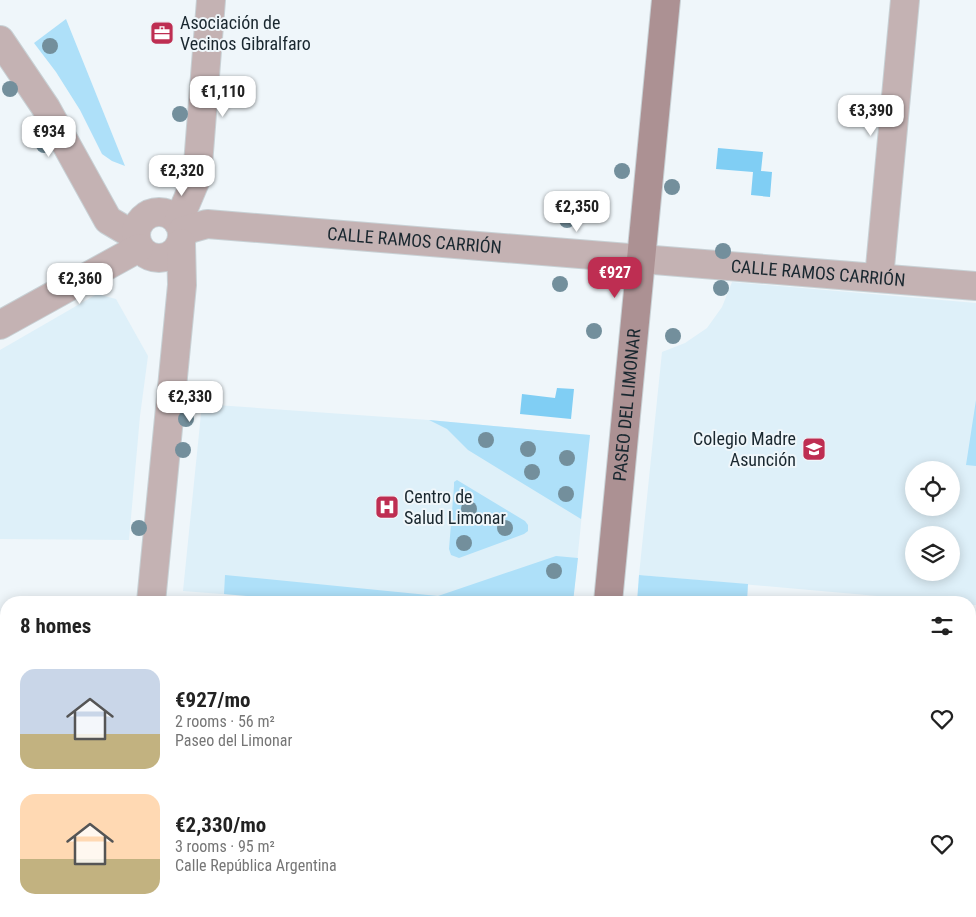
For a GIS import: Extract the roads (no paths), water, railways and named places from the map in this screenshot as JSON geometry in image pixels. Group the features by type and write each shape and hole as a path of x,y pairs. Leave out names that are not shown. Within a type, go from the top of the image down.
{"main road":[{"name":"PASEO DEL LIMONAR","path":"609,596 666,0"}],"street":[{"path":"0,40 46,108 108,220 137,242 146,255 156,259 167,258 176,252 197,177 211,0"},
{"path":"879,278 905,0"},
{"path":"137,242 137,226 143,218 151,213 162,212 171,215 181,232 182,286 152,596"},
{"name":"CALLE RAMOS CARRIÓN","path":"181,232 207,224 976,286"},
{"path":"0,325 137,242"}],"place":[{"name":"Asociación de Vecinos Gibralfaro","path":"162,33"},
{"name":"Colegio Madre Asunción","path":"814,449"},
{"name":"Centro de Salud Limonar","path":"387,507"}]}
